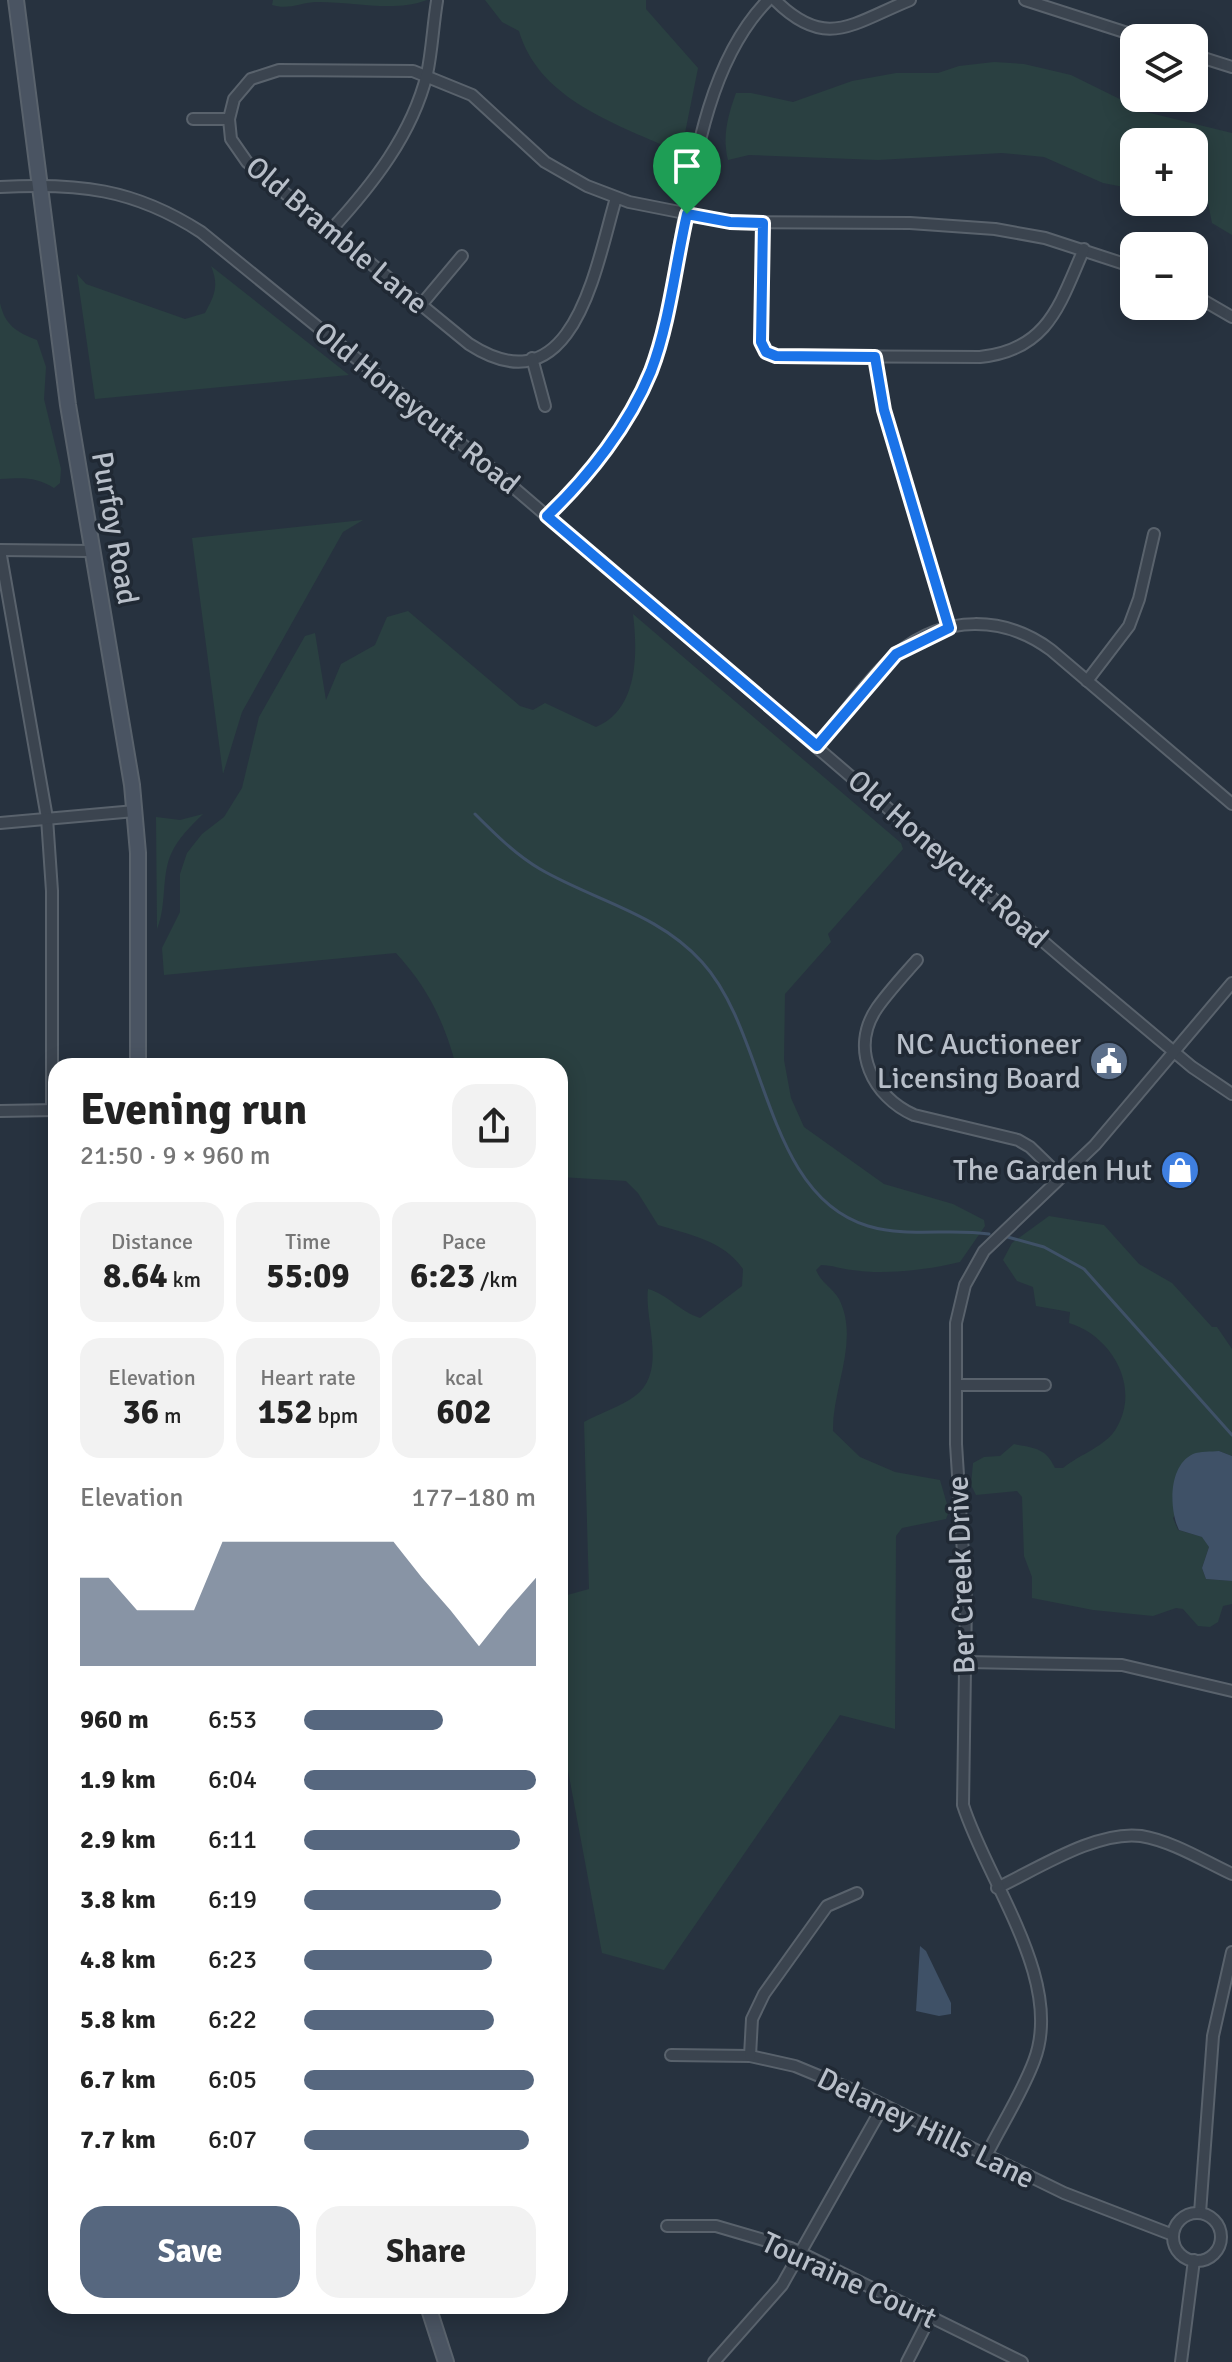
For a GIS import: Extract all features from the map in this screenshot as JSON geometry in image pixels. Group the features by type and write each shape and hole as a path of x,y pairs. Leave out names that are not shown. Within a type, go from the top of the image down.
{"street":[{"name":"Purfoy Road","path":"16,0 68,405 135,811 138,1058"},
{"path":"547,516 611,442 650,372 667,315 715,87 742,32 768,0"},
{"path":"775,0 801,23 827,30 910,0"},
{"path":"1025,0 1120,31"},
{"path":"331,230 391,154 407,126 427,75 437,1"},
{"path":"1208,59 1232,67"},
{"name":"Old Bramble Lane","path":"532,358 501,358 478,350 240,155 231,139 229,119 239,90 251,79 269,72 400,69 427,75 472,95 559,171 616,198 730,222 957,225 1045,238 1120,262"},
{"path":"193,119 229,119"},
{"name":"Old Honeycutt Road","path":"0,187 82,186 135,198 201,232 547,516 1176,1052 1232,1094"},
{"path":"545,406 532,358 554,348 578,320 616,198"},
{"path":"763,223 762,348 776,356 980,357 1018,348 1039,334 1054,317 1084,249"},
{"path":"421,305 462,256"},
{"path":"1208,303 1232,317"},
{"path":"875,357 884,410 949,628"},
{"path":"1087,681 1129,626 1139,599 1154,534"},
{"path":"54,1058 52,891 47,818 0,550 90,551"},
{"path":"817,746 896,654 949,628 981,624 1012,627 1036,639 1232,804"},
{"path":"0,823 135,811"},
{"path":"917,960 877,1008 868,1028 865,1054 878,1089 899,1108 914,1115 1018,1140 1037,1152 1061,1177"},
{"name":"Ber Creek Drive","path":"987,2154 1035,2060 1042,2020 1036,1978 973,1837 963,1805 966,1662 956,1323 970,1273 993,1241 1095,1145 1232,983"},
{"path":"0,1111 48,1110"},
{"path":"956,1385 1045,1385"},
{"path":"966,1662 1122,1665 1232,1691"},
{"path":"997,1888 1097,1841 1123,1835 1159,1841 1232,1874"},
{"path":"750,2056 752,2019 764,1994 827,1906 857,1893"},
{"path":"1200,2213 1213,2036 1232,1952"},
{"name":"Delaney Hills Lane","path":"671,2055 750,2056 795,2066 1064,2193 1173,2235"},
{"path":"714,2362 782,2285 883,2106"},
{"path":"1200,2213 1215,2220 1227,2241 1210,2257 1194,2260 1177,2250 1173,2235 1180,2220 1200,2213"},
{"name":"Touraine Court","path":"667,2226 716,2226 800,2252 1022,2362"},
{"path":"1181,2362 1194,2260"},
{"path":"431,2314 446,2362"},
{"path":"907,2362 930,2317"}],"green space":[{"path":"273,0 427,0 400,6 315,2 283,7 272,5"},
{"path":"485,0 646,0 646,9 698,68 679,163 670,162 665,146 599,116 559,89 528,54 519,31 502,22"},
{"path":"994,62 1024,64 1071,75 1120,99 1120,112 1146,112 1232,133 1232,235 1212,223 1208,203 1208,128 1120,128 1120,186 1103,183 1044,157 1002,153 878,160 749,155 728,160 727,126 736,93 793,102 852,81 896,73 938,73 959,66"},
{"path":"211,266 349,375 95,399 77,274 86,284 185,319 205,313 208,307 215,284"},
{"path":"0,303 12,327 37,340 46,367 44,399 61,469 60,483 54,488 22,478 0,479"},
{"path":"363,520 343,532 242,712 223,774 192,538"},
{"path":"408,611 520,706 533,710 545,703 596,727 610,719 620,708 632,679 635,663 633,614 901,843 903,849 828,934 831,942 785,994 784,1060 791,1098 804,1127 884,1184 953,1204 984,1220 985,1226 960,1262 892,1272 821,1265 816,1270 839,1299 847,1331 833,1431 860,1457 895,1472 940,1480 949,1511 946,1519 902,1528 896,1536 895,1729 840,1715 664,1970 602,1953 568,1771 568,1595 589,1589 584,1422 629,1400 645,1386 653,1360 648,1289 700,1318 742,1286 743,1269 716,1245 658,1225 638,1193 626,1181 568,1177 568,1058 454,1058 434,1006 396,953 164,975 162,948 180,912 180,874 187,853 202,834 224,817 242,788 259,717 305,636 315,633 326,700 341,664 375,645 387,617"},
{"path":"203,814 181,837 171,854 157,929 156,817 180,820"},
{"path":"1049,1216 1104,1225 1139,1264 1172,1283 1212,1327 1217,1327 1232,1349 1232,1456 1219,1451 1173,1518 1178,1530 1203,1537 1209,1547 1202,1568 1206,1579 1232,1581 1232,1604 1223,1606 1218,1622 1210,1627 1198,1626 1183,1609 1176,1608 1153,1616 1093,1610 1032,1598 1032,1577 1024,1556 1022,1497 1017,1491 976,1495 971,1485 973,1463 984,1457 1000,1456 1014,1444 1039,1450 1048,1456 1055,1468 1063,1468 1113,1434 1124,1411 1123,1379 1109,1350 1084,1329 1069,1323 1070,1312 1036,1306 1033,1287 1017,1281 1003,1260 1012,1243"}],"water":[{"path":"1219,1451 1232,1456 1232,1581 1206,1579 1202,1568 1209,1547 1202,1537 1179,1530 1173,1511 1175,1478 1185,1460 1196,1453"},
{"path":"920,1946 926,1951 951,2003 951,2014 939,2016 916,2011"}],"waterway":[{"path":"475,814 531,863 646,919 685,945 702,962 724,993 741,1029 787,1148 807,1182 834,1209 883,1230 989,1234"},
{"path":"1004,1236 1044,1247 1084,1269 1232,1435"}],"place":[{"name":"NC Auctioneer Licensing Board","path":"1109,1061"},
{"name":"The Garden Hut","path":"1180,1170"}],"route":[{"path":"687,214 730,222 763,223 761,342 766,352 776,356 875,357 884,410 949,628 919,640 896,654 817,746 547,516 611,442 650,372 667,315 687,214"}]}
